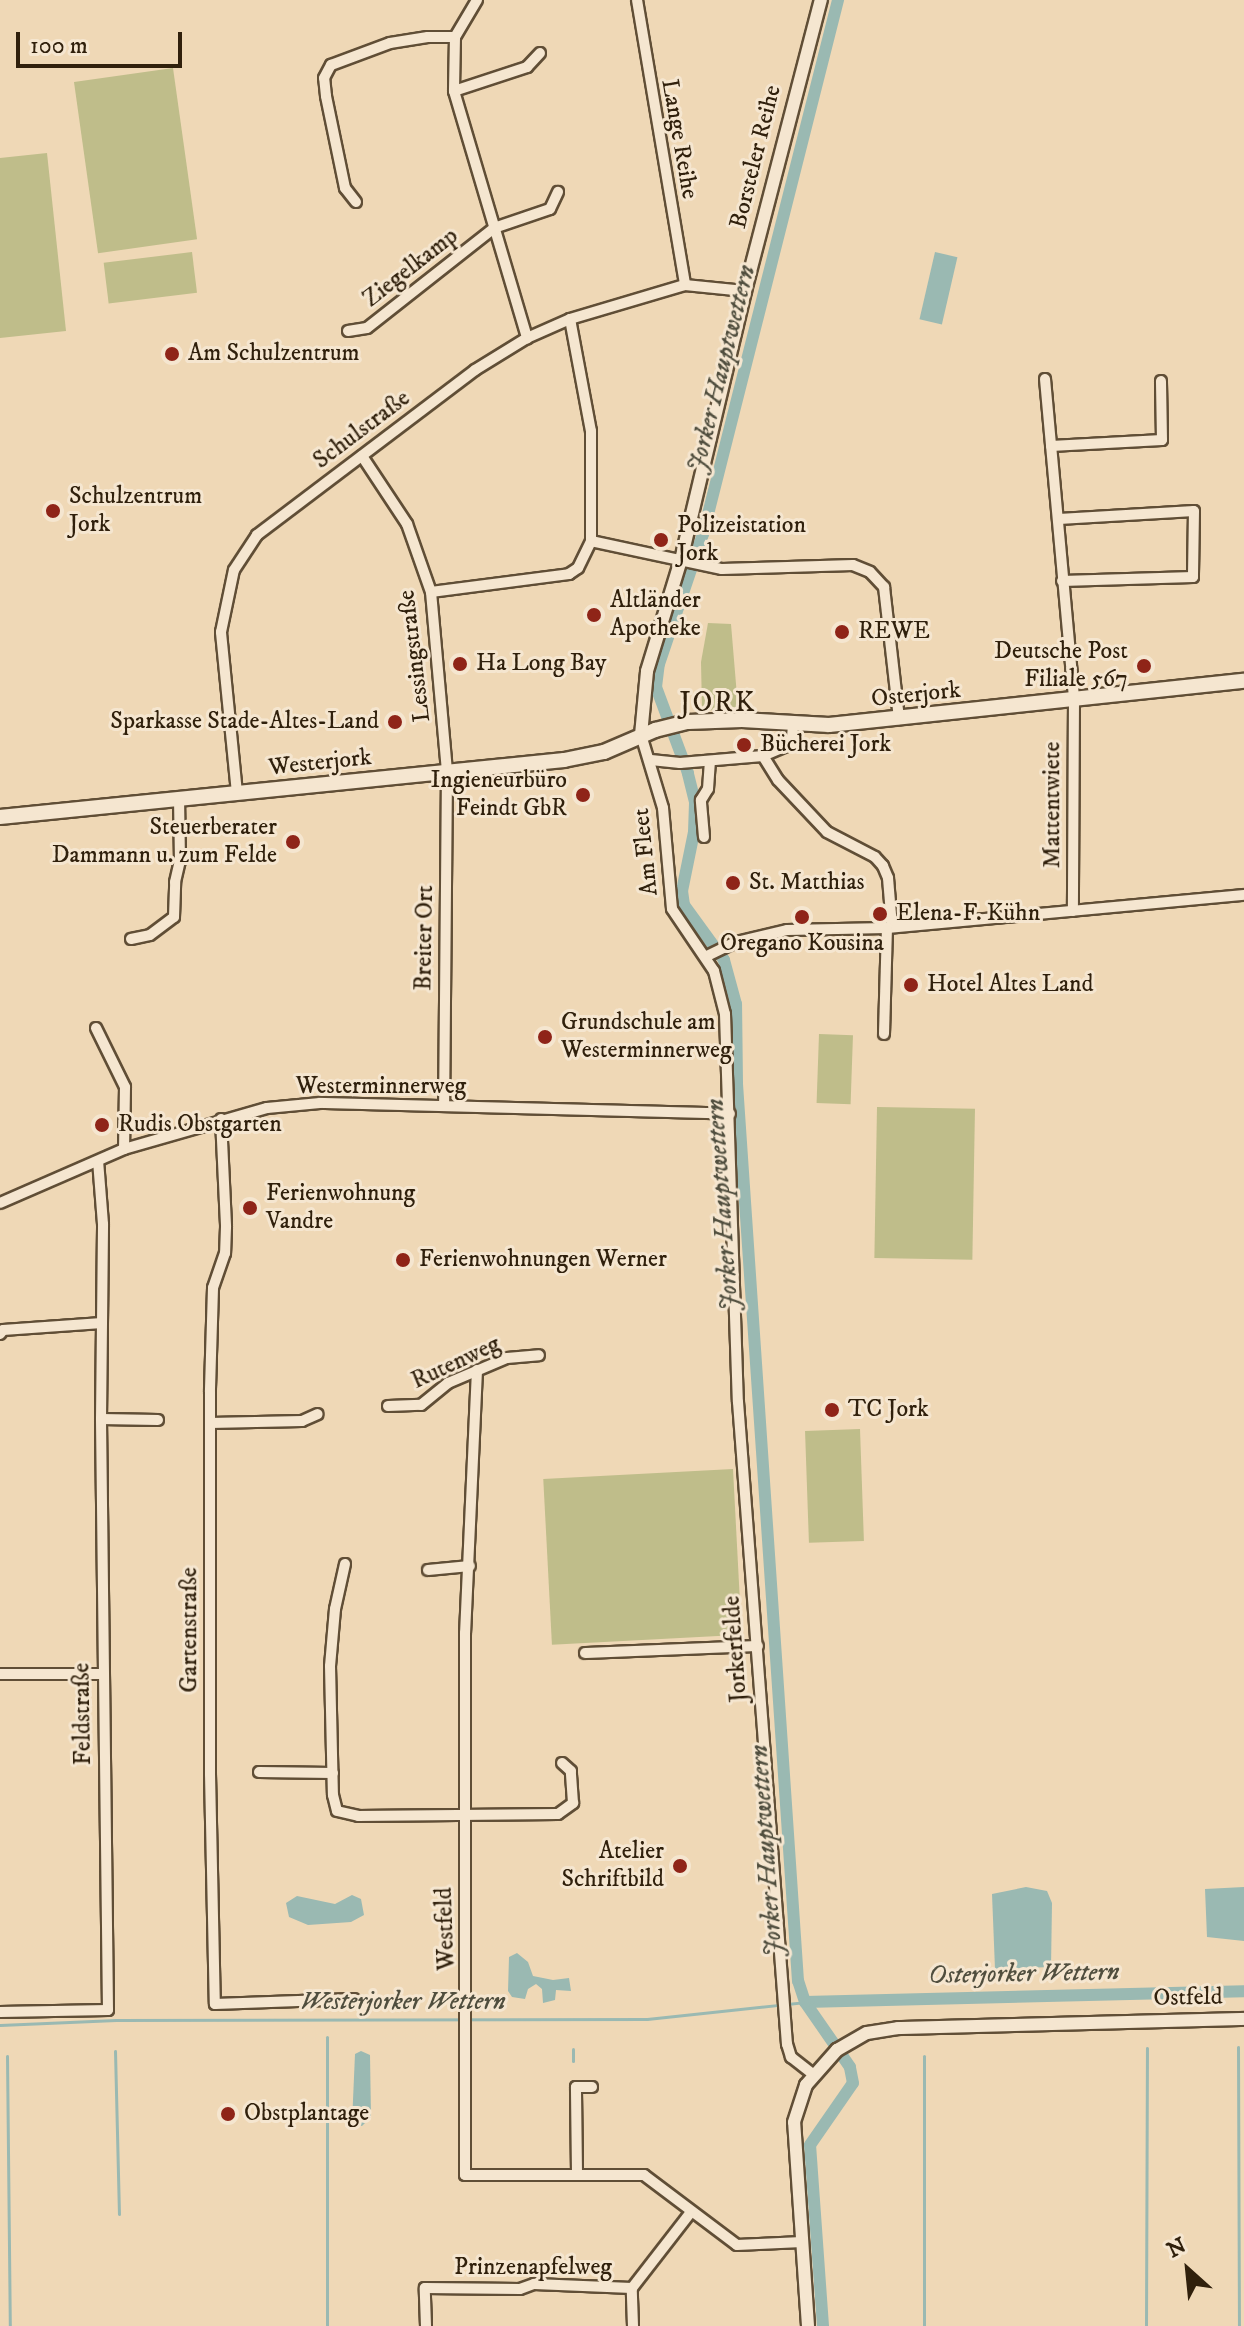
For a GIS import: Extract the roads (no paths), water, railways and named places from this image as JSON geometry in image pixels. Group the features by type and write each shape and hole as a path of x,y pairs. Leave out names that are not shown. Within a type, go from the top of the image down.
{"main road":[{"name":"Osterjork","path":"641,735 669,725 742,720 793,725 899,719 1244,681"},
{"name":"Westerjork","path":"0,817 589,756 641,735"}],"street":[{"path":"477,0 455,37 454,91 527,338"},
{"name":"Lange Reihe","path":"637,0 685,285"},
{"name":"Borsteler Reihe","path":"641,735 647,671 690,561 745,291 821,0"},
{"path":"356,202 345,188 326,96 324,78 331,65 390,43 428,37 455,37"},
{"path":"454,91 527,67 540,53"},
{"name":"Ziegelkamp","path":"348,331 367,328 494,228 550,209 558,192"},
{"name":"Schulstraße","path":"237,793 221,632 234,570 257,535 475,370 527,338 570,319 685,285 745,291"},
{"path":"431,592 569,574 578,568 591,541 591,431 570,319"},
{"name":"Mattentwiete","path":"1045,379 1074,699 1073,911"},
{"path":"1051,446 1162,440 1161,381"},
{"name":"Lessingstraße","path":"362,456 407,524 431,592 447,772"},
{"path":"1059,519 1194,511 1193,577 1062,581"},
{"path":"591,541 731,570 853,565 870,572 884,587 899,719"},
{"path":"651,760 684,762 763,756 786,746 792,737 793,725"},
{"name":"Am Fleet","path":"641,735 663,808 672,909 683,928 708,954"},
{"path":"763,756 778,780 827,832 875,857 883,866 888,878 890,927 884,1034"},
{"path":"704,837 701,800 708,789 710,761"},
{"name":"Breiter Ort","path":"444,1105 447,772"},
{"path":"131,939 150,935 174,917 180,861 179,799"},
{"path":"708,954 722,947 787,930 890,927 1244,895"},
{"name":"Jorkerfelde","path":"708,954 721,989 725,1014 738,1402 787,2044 791,2057 813,2074"},
{"path":"96,1028 125,1087 124,1149"},
{"name":"Westerminnerweg","path":"0,1203 124,1149 267,1108 320,1103 730,1114"},
{"name":"Gartenstraße","path":"221,1119 226,1227 225,1253 213,1288 210,1423 215,2004 354,1999"},
{"name":"Feldstraße","path":"0,2012 108,2010 98,1161"},
{"path":"0,1334 3,1330 102,1323"},
{"name":"Rutenweg","path":"388,1406 421,1405 448,1383 477,1370 507,1358 539,1355"},
{"name":"Westfeld","path":"477,1370 465,1633 463,1813 468,1996 463,2029 465,2175 644,2175 737,2245 802,2242"},
{"path":"210,1423 302,1421 318,1414"},
{"path":"101,1419 158,1420"},
{"path":"345,1564 335,1609 330,1666 337,1811 358,1816 558,1814 573,1803 571,1771 562,1763"},
{"path":"428,1570 470,1566"},
{"path":"585,1653 758,1646"},
{"path":"0,1674 103,1674"},
{"path":"259,1772 333,1773"},
{"name":"Ostfeld","path":"813,2074 829,2056 848,2042 867,2033 898,2028 1244,2019"},
{"path":"808,2326 794,2132 799,2101 813,2074"},
{"path":"577,2173 576,2087 592,2087"},
{"name":"Prinzenapfelweg","path":"633,2326 632,2288 691,2212"},
{"name":"Prinzenapfelweg","path":"426,2326 425,2288 520,2289 534,2284 632,2288"}],"water":[{"path":"935,252 957,257 942,324 919,319"},
{"path":"1026,1887 1047,1891 1052,1903 1051,1967 995,1969 992,1894"},
{"path":"1244,1887 1244,1941 1207,1937 1205,1889"},
{"path":"352,1895 361,1899 364,1915 351,1922 308,1925 289,1917 286,1903 297,1896 335,1904"},
{"path":"517,1953 528,1962 533,1976 553,1980 569,1978 571,1991 556,1990 555,2000 543,2003 542,1989 536,1984 528,1989 525,1999 512,1997 508,1991 509,1957"},
{"path":"361,2051 370,2055 371,2117 362,2126 352,2123 355,2054"}],"waterway":[{"name":"Jorker Hauptwettern","path":"823,2326 810,2145 853,2083 850,2067 805,2002 798,1981 737,1083 736,1004 724,960 684,905 682,891 694,832 695,802 688,773 656,687 659,664 703,534 838,0"},
{"name":"Osterjorker Wettern","path":"805,2002 1244,1991"},
{"name":"Westerjorker Wettern","path":"787,2004 805,2002"},
{"name":"Westerjorker Wettern","path":"0,2025 116,2020 647,2019 779,2005"},
{"path":"327,2037 327,2326"},
{"path":"1238,2047 1239,2326"},
{"path":"1146,2326 1147,2048"},
{"path":"573,2049 573,2061"},
{"path":"115,2051 119,2214"},
{"path":"7,2056 10,2326"},
{"path":"924,2056 924,2326"}],"place":[{"name":"Am Schulzentrum","path":"172,354"},
{"name":"Schulzentrum Jork","path":"53,511"},
{"name":"Polizeistation Jork","path":"661,540"},
{"name":"Altländer Apotheke","path":"594,615"},
{"name":"REWE","path":"842,632"},
{"name":"Ha Long Bay","path":"460,664"},
{"name":"Deutsche Post Filiale 567","path":"1144,666"},
{"name":"Sparkasse Stade-Altes-Land","path":"395,722"},
{"name":"Bücherei Jork","path":"744,745"},
{"name":"Ingieneurbüro Feindt GbR","path":"583,795"},
{"name":"Steuerberater Dammann u. zum Felde","path":"293,842"},
{"name":"St. Matthias","path":"733,883"},
{"name":"Elena-F. Kühn","path":"880,914"},
{"name":"Oregano Kousina","path":"802,917"},
{"name":"Hotel Altes Land","path":"911,985"},
{"name":"Grundschule am Westerminnerweg","path":"545,1037"},
{"name":"Rudis Obstgarten","path":"102,1125"},
{"name":"Ferienwohnung Vandre","path":"250,1208"},
{"name":"Ferienwohnungen Werner","path":"403,1260"},
{"name":"TC Jork","path":"832,1410"},
{"name":"Atelier Schriftbild","path":"680,1866"},
{"name":"Obstplantage","path":"228,2114"}],"district":[{"name":"JORK","path":"718,703"}]}
